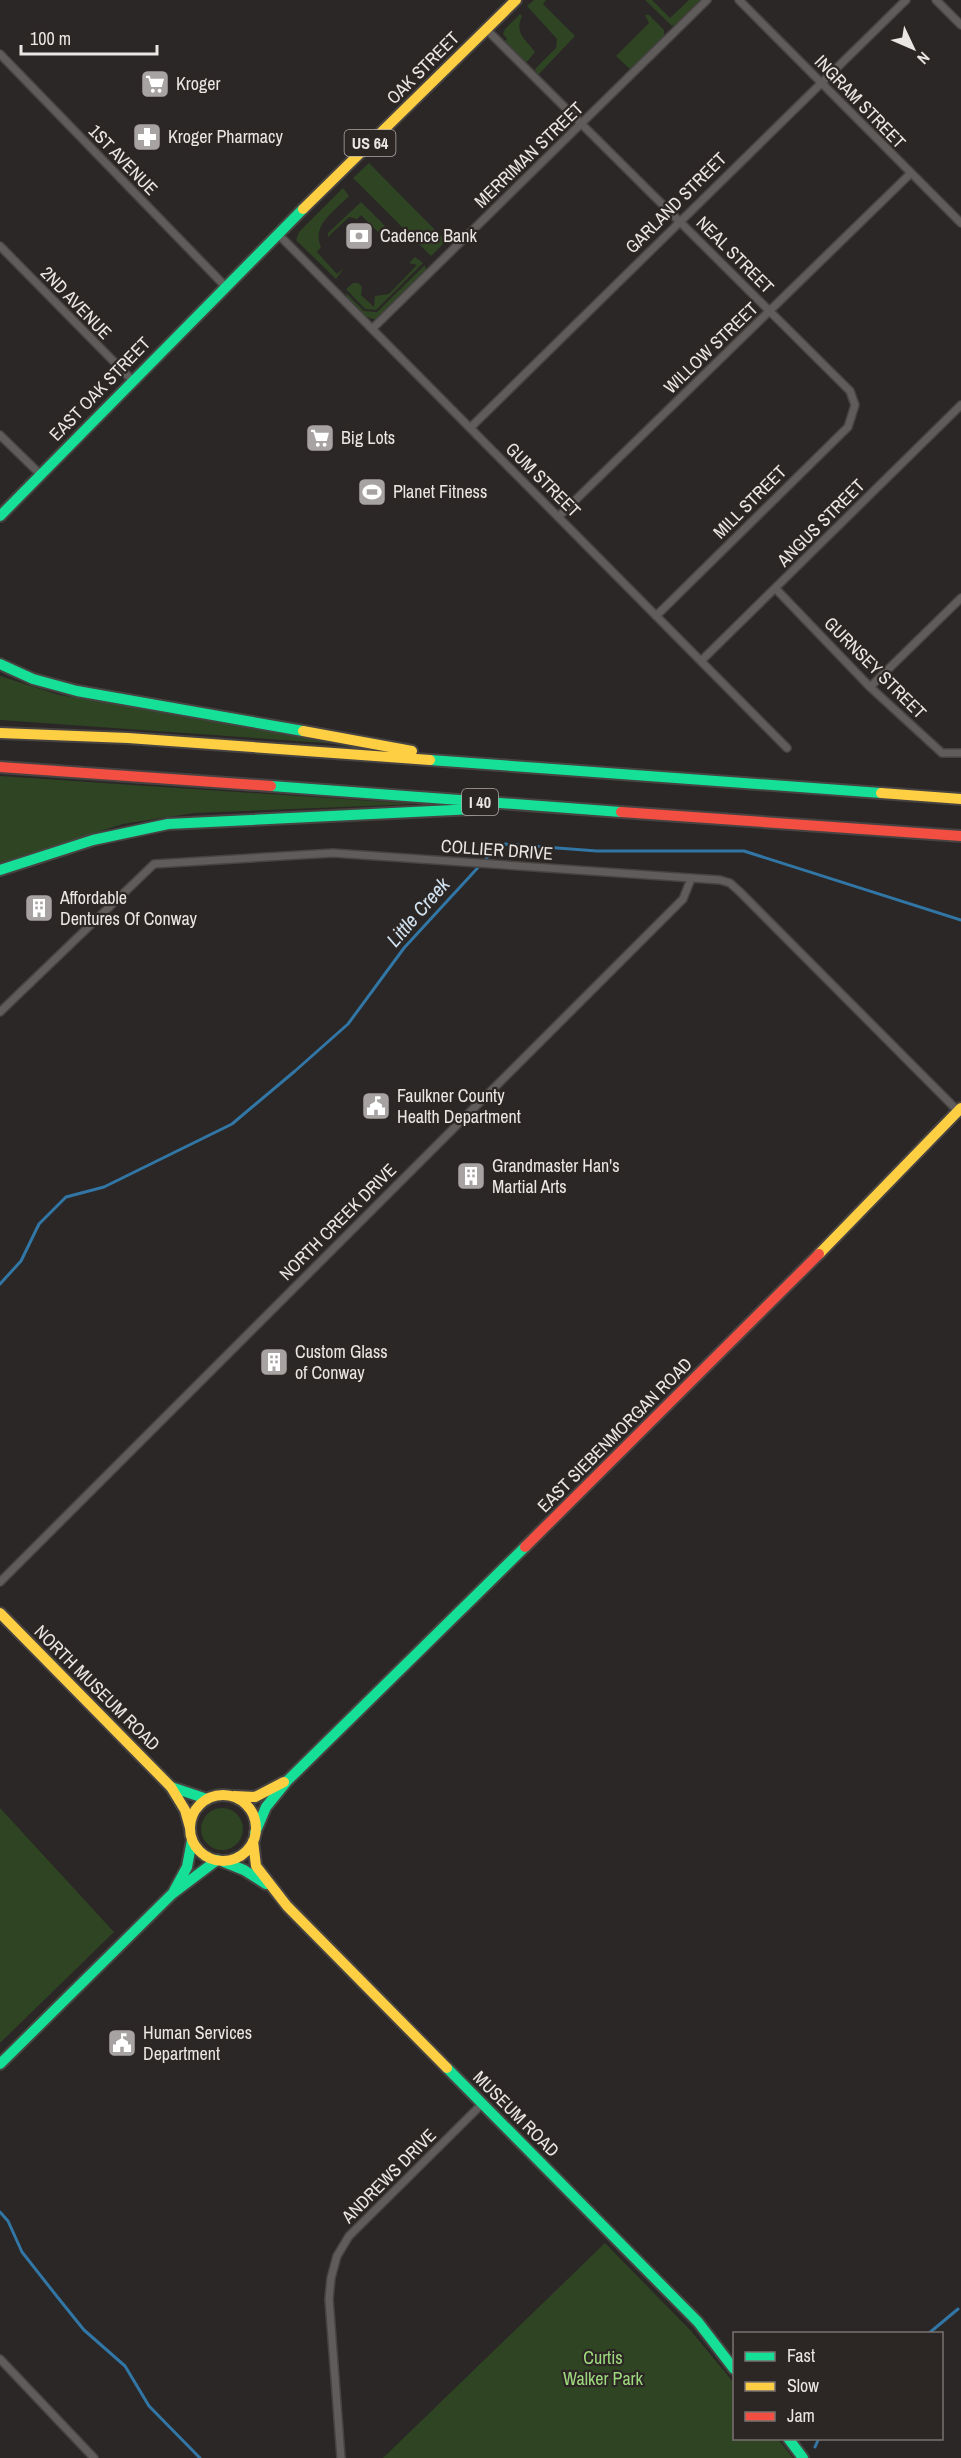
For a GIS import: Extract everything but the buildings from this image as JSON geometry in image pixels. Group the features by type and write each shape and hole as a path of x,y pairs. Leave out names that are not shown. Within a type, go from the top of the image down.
{"main road":[{"name":"OAK STREET","path":"225,286 516,0"},
{"name":"EAST OAK STREET","path":"0,516 225,286"},
{"path":"0,664 33,679 77,691 485,764"},
{"name":"I 40","path":"0,733 128,738 961,799"},
{"name":"I 40","path":"0,767 961,836"},
{"path":"0,870 93,840 168,824 537,806"},
{"name":"EAST SIEBENMORGAN ROAD","path":"254,1837 266,1807 287,1781 715,1360 959,1110"},
{"name":"NORTH MUSEUM ROAD","path":"0,1613 171,1786 185,1810 190,1828"},
{"name":"EAST SIEBENMORGAN ROAD","path":"230,1796 255,1797 287,1781"},
{"name":"NORTH MUSEUM ROAD","path":"171,1786 207,1799"},
{"path":"0,2064 172,1894 220,1861 240,1856 254,1837 252,1814 247,1806 230,1796 207,1799 195,1811 190,1828 192,1840 187,1867 172,1894"},
{"name":"MUSEUM ROAD","path":"254,1837 256,1866 269,1886 698,2322 733,2366"},
{"path":"192,1840 204,1855 220,1861"},
{"name":"MUSEUM ROAD","path":"220,1861 244,1870 269,1886"},
{"path":"789,2440 803,2458"}],"street":[{"name":"MERRIMAN STREET","path":"372,329 707,0"},
{"name":"INGRAM STREET","path":"740,0 961,223"},
{"name":"GARLAND STREET","path":"470,428 679,220 906,0"},
{"path":"936,0 961,25"},
{"name":"NEAL STREET","path":"486,29 850,391 855,405"},
{"name":"1ST AVENUE","path":"0,54 225,286"},
{"name":"WILLOW STREET","path":"558,517 910,174"},
{"name":"GUM STREET","path":"278,234 787,748"},
{"name":"2ND AVENUE","path":"0,246 132,381"},
{"name":"MILL STREET","path":"656,616 848,427 855,405"},
{"name":"ANGUS STREET","path":"702,661 961,405"},
{"path":"0,435 40,474"},
{"name":"GURNSEY STREET","path":"775,588 870,687 942,753 961,753"},
{"path":"870,687 961,598"},
{"name":"COLLIER DRIVE","path":"0,1012 154,864 333,853 720,880 740,892 959,1110"},
{"name":"NORTH CREEK DRIVE","path":"0,1582 682,899 691,879"},
{"name":"ANDREWS DRIVE","path":"341,2458 329,2299 337,2256 358,2225 483,2104"},
{"path":"0,2359 94,2458"}],"green space":[{"path":"534,0 546,0 543,4 575,36 538,75 535,69 556,48 557,39 527,6"},
{"path":"645,0 652,0 670,18 689,0 701,0 677,24 672,26"},
{"path":"520,14 522,16 520,32 535,52 526,63 505,41 507,39 503,34"},
{"path":"645,15 649,15 664,30 664,36 631,70 616,56 649,23"},
{"path":"369,163 446,241 431,256 353,178"},
{"path":"343,188 349,196 322,225 319,232 321,247 317,252 337,274 344,268 336,279 296,240 299,232"},
{"path":"361,202 385,226 378,232 361,215 357,219 349,217 328,237 328,233"},
{"path":"415,257 423,263 376,310 365,309 346,289 353,283 358,283 362,287 361,295 374,307 375,296 389,294 417,265 409,263"},
{"path":"425,265 426,273 376,320 367,317 347,297 346,293 364,311 377,312"},
{"path":"0,676 59,695 151,708 339,744 0,720"},
{"path":"0,776 418,804 194,813 123,824 0,863"},
{"path":"0,1808 114,1932 0,2043"},
{"path":"222,1808 237,1814 243,1829 237,1844 222,1850 207,1844 201,1829 207,1814"},
{"name":"Curtis Walker Park","path":"605,2243 691,2331 733,2382 733,2440 779,2440 793,2458 383,2458"}],"waterway":[{"name":"Little Creek","path":"0,1284 21,1261 39,1224 66,1197 104,1187 232,1124 295,1071 348,1024 404,948 495,849 505,844 597,851 744,851 961,920"},
{"path":"0,2212 8,2221 22,2252 84,2330 125,2366 149,2406 200,2458"},
{"path":"930,2332 958,2309"},
{"path":"815,2447 818,2440"}],"traffic: fast":[{"path":"0,516 303,209"},
{"path":"0,664 33,679 77,691 303,731"},
{"path":"430,760 881,793"},
{"path":"271,786 621,812"},
{"path":"0,870 93,840 168,824 474,809"},
{"path":"255,1833 266,1807 287,1781 525,1547"},
{"path":"171,1787 207,1799"},
{"path":"174,1891 187,1867 192,1840"},
{"path":"0,2064 172,1894 217,1860"},
{"path":"224,1862 244,1870 266,1884"},
{"path":"447,2068 698,2322 733,2368"},
{"path":"790,2440 803,2458"}],"traffic: slow":[{"path":"303,209 516,0"},
{"path":"303,731 412,751"},
{"path":"0,733 128,738 430,760"},
{"path":"881,793 961,799"},
{"path":"819,1254 961,1108"},
{"path":"0,1613 171,1787 185,1810 190,1828"},
{"path":"234,1796 255,1797 284,1782"},
{"path":"223,1795 235,1798 246,1805 253,1816 256,1828 253,1840 246,1851 235,1858 223,1861 211,1858 200,1851 193,1840 190,1828 193,1816 200,1805 211,1798 223,1795"},
{"path":"253,1841 256,1866 287,1906 447,2068"}],"traffic: jam":[{"path":"0,767 271,786"},
{"path":"621,812 961,836"},
{"path":"525,1547 819,1254"}],"place":[{"name":"Kroger","path":"155,84"},
{"name":"Kroger Pharmacy","path":"147,137"},
{"name":"Cadence Bank","path":"359,236"},
{"name":"Big Lots","path":"320,438"},
{"name":"Planet Fitness","path":"372,492"},
{"name":"Affordable Dentures Of Conway","path":"39,908"},
{"name":"Faulkner County Health Department","path":"376,1106"},
{"name":"Grandmaster Han's Martial Arts","path":"471,1176"},
{"name":"Custom Glass of Conway","path":"274,1362"},
{"name":"Human Services Department","path":"122,2043"}]}
